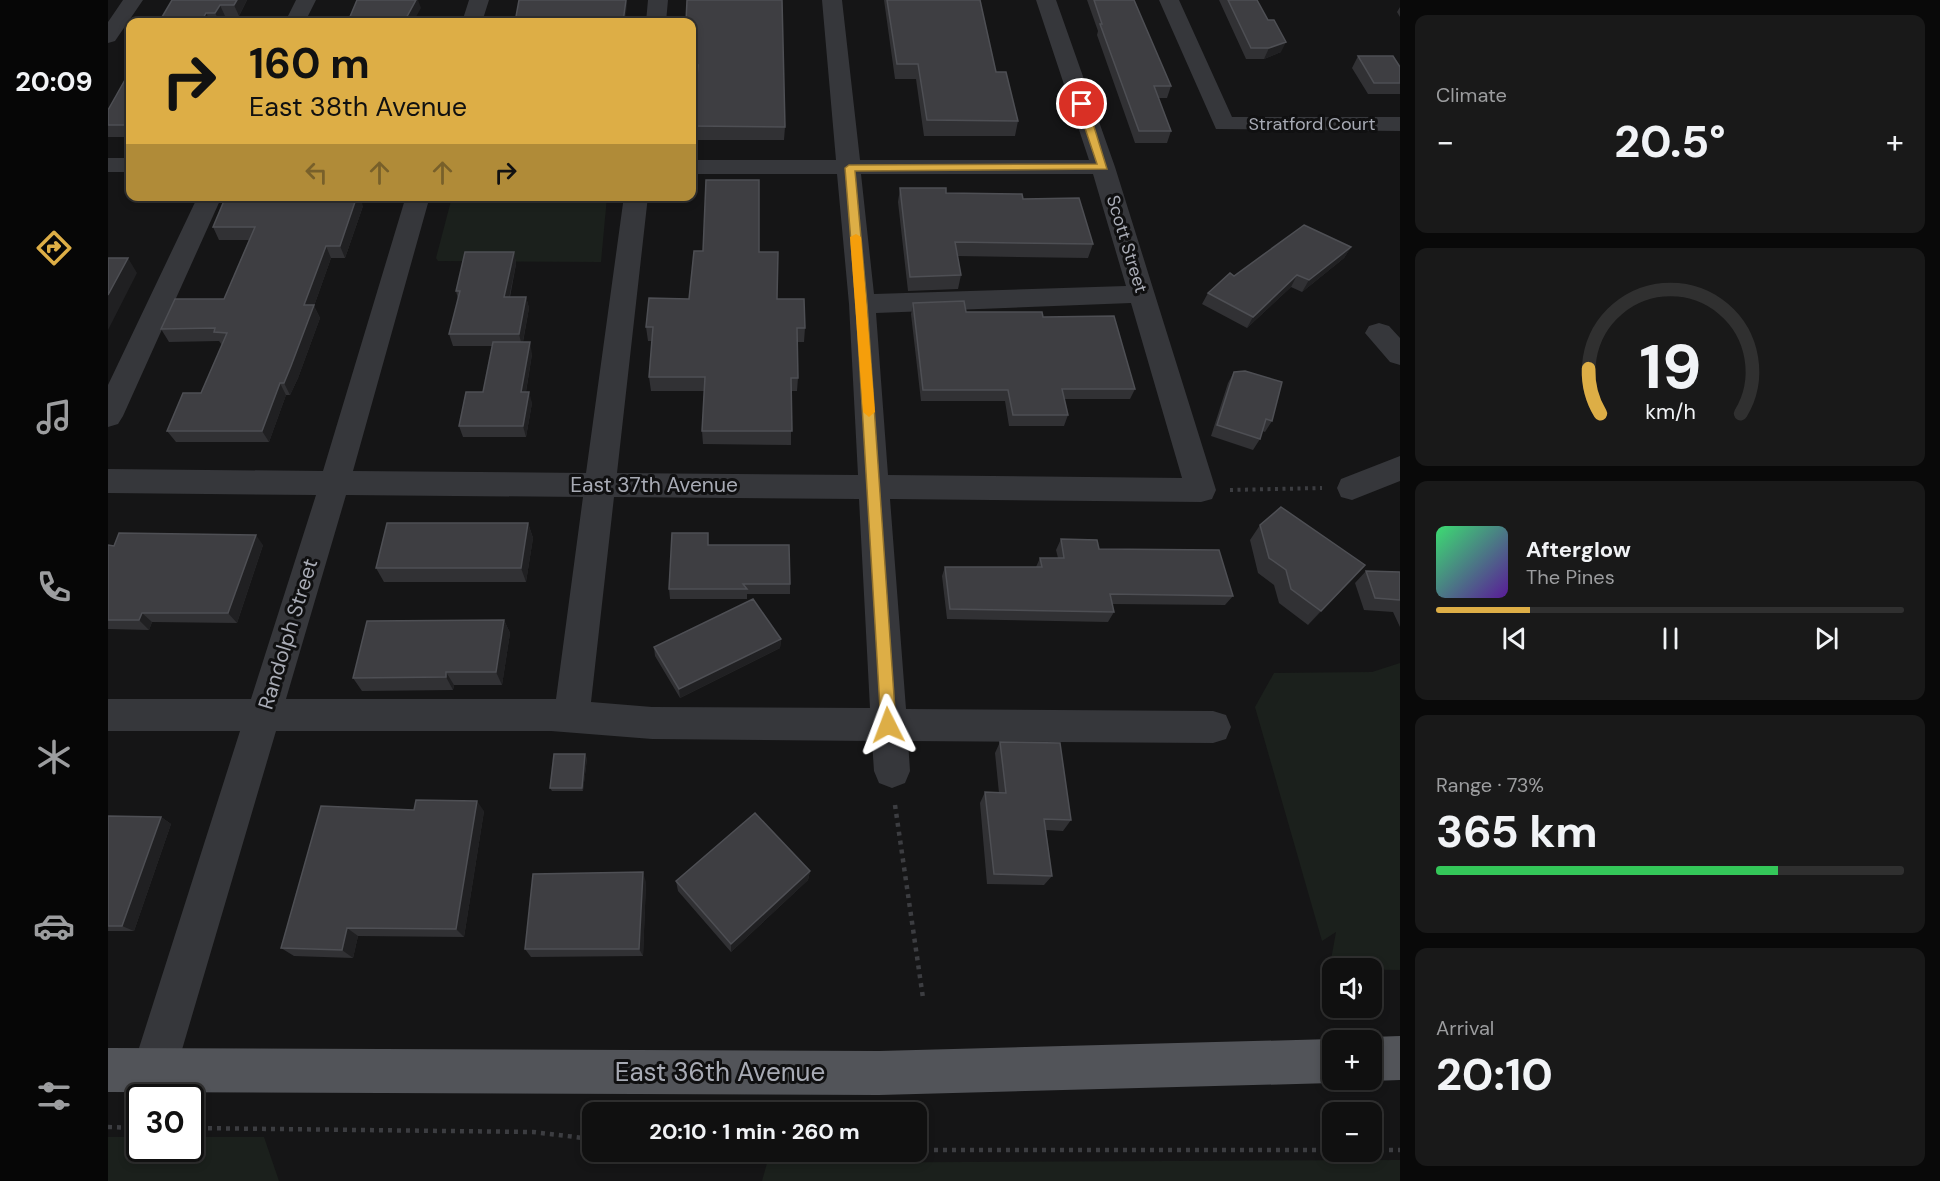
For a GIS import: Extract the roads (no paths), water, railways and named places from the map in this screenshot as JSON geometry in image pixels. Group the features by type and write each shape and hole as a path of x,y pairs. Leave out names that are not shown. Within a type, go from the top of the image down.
{"main road":[{"path":"1382,1059 1400,1058"},
{"name":"East 36th Avenue","path":"108,1070 879,1073 1322,1060"}],"street":[{"path":"108,37 132,0"},
{"path":"297,18 306,0"},
{"path":"473,18 479,0"},
{"path":"656,18 658,0"},
{"path":"832,0 862,304 892,771"},
{"name":"Scott Street","path":"1046,0 1103,167 1201,490"},
{"name":"Stratford Court","path":"1169,0 1224,124 1400,124"},
{"path":"108,165 126,165"},
{"path":"696,167 1103,167"},
{"path":"108,416 208,201"},
{"name":"Randolph Street","path":"154,1070 264,714 417,201"},
{"path":"571,717 635,201"},
{"path":"862,304 1143,294"},
{"path":"1378,333 1400,355"},
{"path":"1352,488 1400,468"},
{"name":"East 37th Avenue","path":"108,481 1201,490"},
{"path":"108,715 571,717 651,723 770,722 1213,727"}]}
